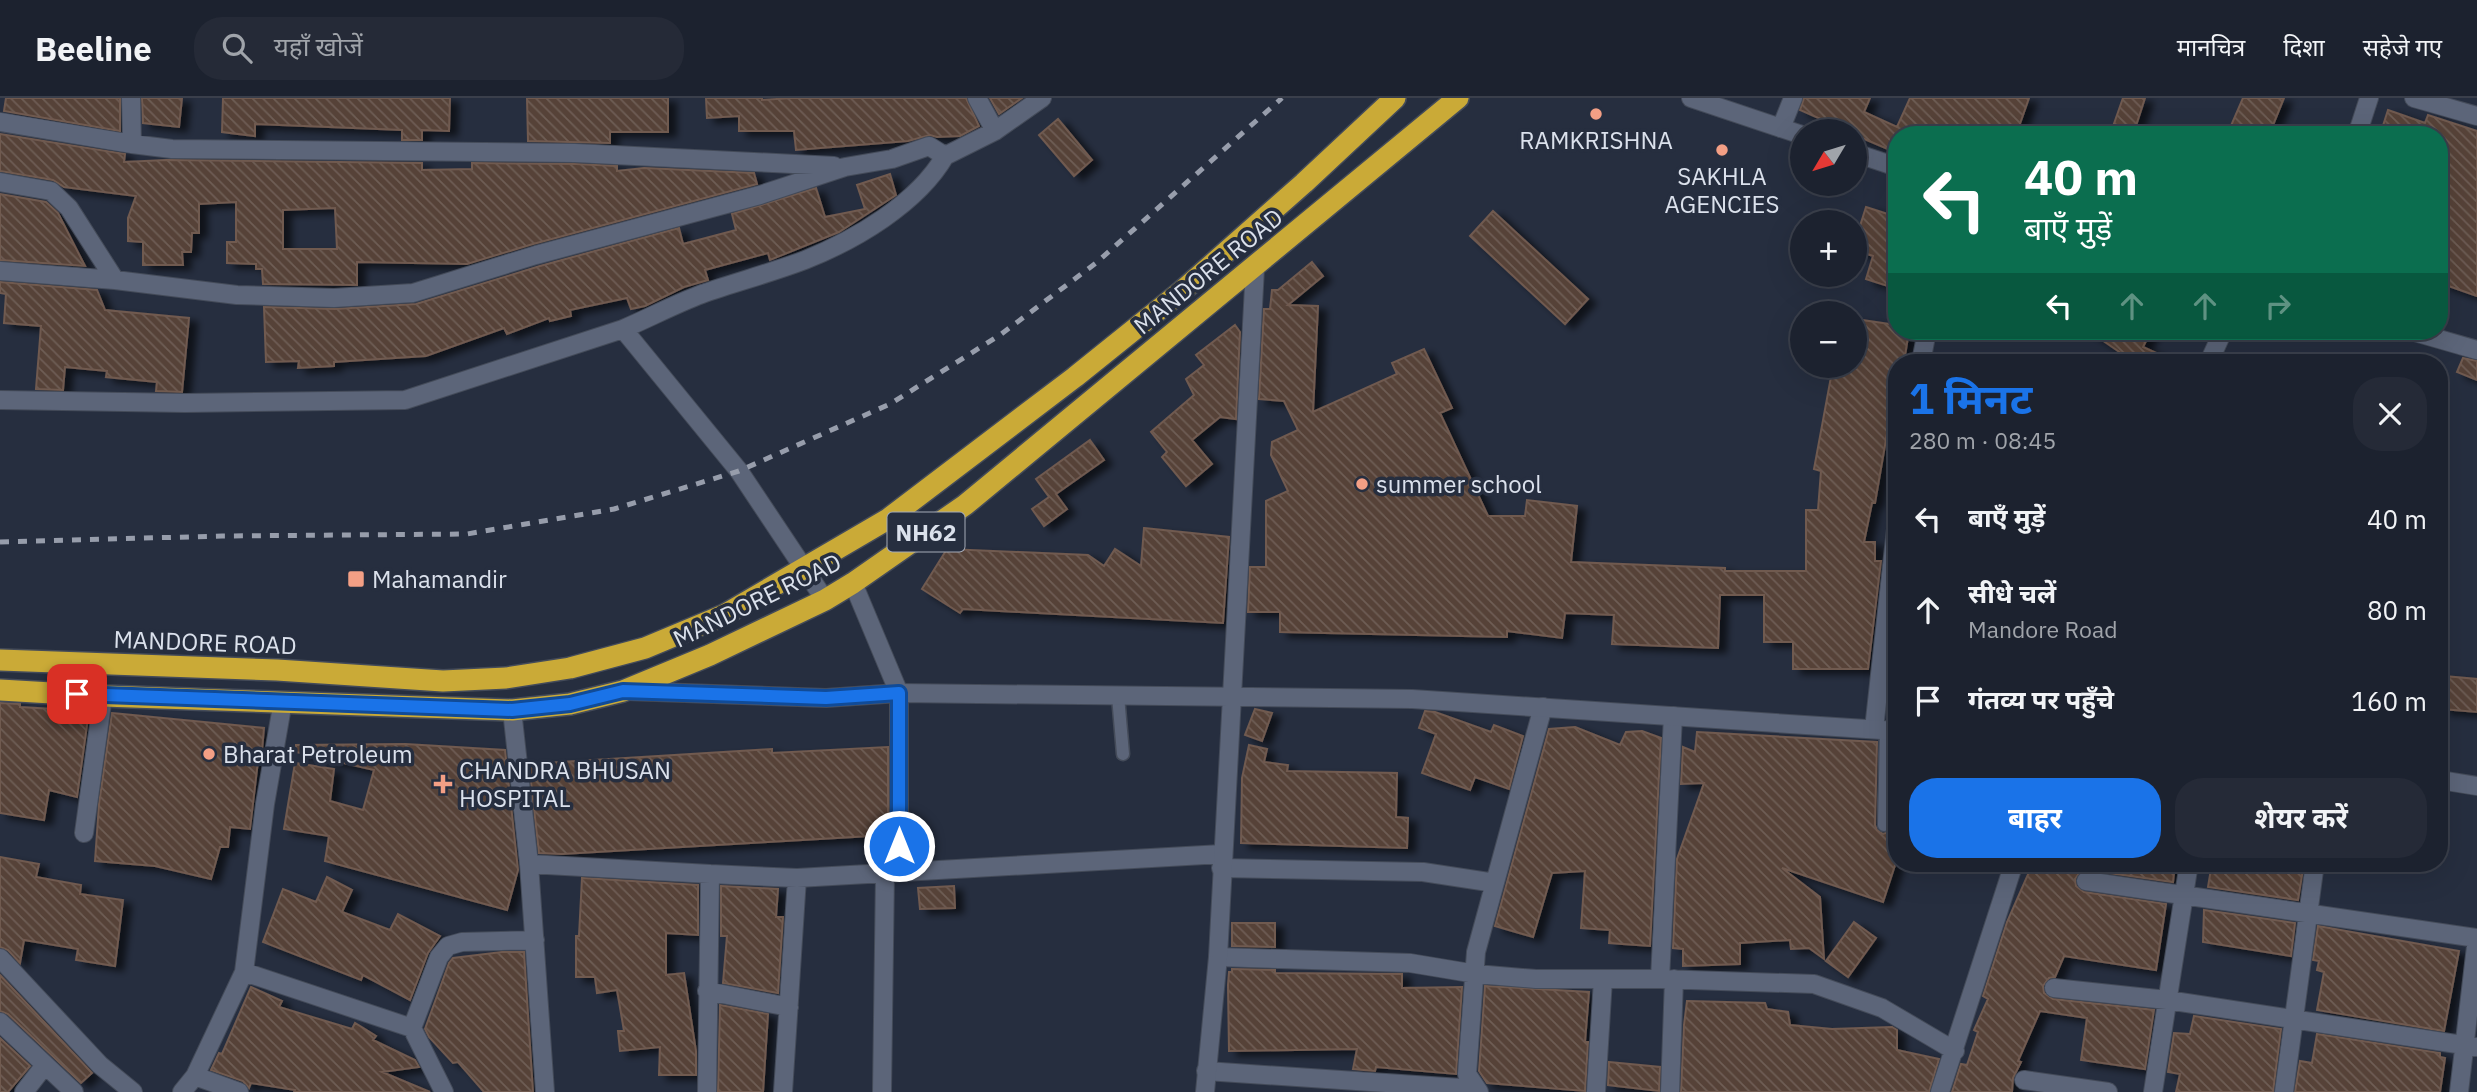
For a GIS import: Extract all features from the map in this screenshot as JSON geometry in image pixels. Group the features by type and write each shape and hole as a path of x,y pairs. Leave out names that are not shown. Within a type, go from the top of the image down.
{"highway":[{"name":"MANDORE ROAD","path":"0,660 277,670 443,681 506,678 570,668 645,648 724,615 888,519 1075,377 1192,282 1395,98"},
{"name":"MANDORE ROAD","path":"0,690 512,710 570,704 623,691 710,655 825,600 965,505 1458,98"}],"street":[{"path":"131,98 132,144"},
{"path":"977,98 995,131"},
{"path":"0,400 185,403 405,400 623,329 700,295 806,260 873,225 934,176 945,156 995,131 1042,98"},
{"path":"1691,98 1790,131"},
{"path":"1781,128 1793,98"},
{"path":"2360,126 2369,98"},
{"path":"2414,98 2477,116"},
{"path":"0,122 173,149 575,153 845,167"},
{"path":"0,271 115,280 237,295 334,298 413,293 536,255 760,195 845,167 892,159 929,146 945,156"},
{"path":"1867,157 1888,164"},
{"path":"0,183 51,191 69,208 115,280"},
{"path":"1205,1092 1218,957 1255,268"},
{"path":"623,329 739,471 825,600"},
{"path":"2442,340 2477,350"},
{"path":"853,583 899,693 883,1092"},
{"path":"623,691 826,698 899,693 1412,699 1886,730 1888,692"},
{"path":"84,833 103,696"},
{"path":"182,1092 195,1076 244,972 265,804 283,701"},
{"path":"1477,1091 1467,1074 1476,953 1543,708"},
{"path":"512,710 529,864 545,1092"},
{"path":"1670,1092 1667,979 1673,716"},
{"path":"2448,781 2477,786"},
{"path":"529,864 797,878 1222,861 1423,872 1495,883"},
{"path":"1940,1092 2011,872"},
{"path":"2153,1092 2188,872"},
{"path":"2284,1092 2314,872"},
{"path":"707,1092 710,874"},
{"path":"783,1092 797,878"},
{"path":"2086,881 2477,938 2471,1046 2459,1092"},
{"path":"412,1028 439,957 448,946 462,942 535,940"},
{"path":"1218,957 1410,964 1476,974 1536,979 1667,979 1814,984 1882,1008 1955,1051"},
{"path":"0,958 100,1065 133,1092"},
{"path":"244,972 412,1028 444,1092"},
{"path":"1596,1092 1603,979"},
{"path":"2054,988 2167,1000 2471,1046"},
{"path":"707,991 789,1007"},
{"path":"0,1022 74,1092"},
{"path":"24,1092 45,1065"},
{"path":"1206,1071 1477,1091"},
{"path":"195,1076 239,1092"},
{"path":"2024,1080 2108,1092"}],"lane":[{"path":"1118,696 1123,754"},
{"path":"1884,825 1886,730"}],"building":[{"path":"6,98 120,98 120,131 4,111"},
{"path":"142,98 182,98 179,127 143,123"},
{"path":"223,98 450,98 449,131 422,130 422,140 402,140 402,130 255,124 255,136 222,132"},
{"path":"527,98 668,98 668,132 610,132 610,143 528,141"},
{"path":"706,98 966,98 979,126 960,136 930,135 908,141 796,150 794,131 739,131 739,116 707,118"},
{"path":"990,98 1022,98 999,114"},
{"path":"1804,98 1870,98 1864,112 1895,126 1888,126 1888,149 1867,140 1867,119 1821,119 1800,110"},
{"path":"1910,98 2029,98 2019,126 1897,126"},
{"path":"2123,98 2145,98 2136,126 2113,126"},
{"path":"2243,98 2284,98 2273,126 2231,126"},
{"path":"2388,110 2425,123 2428,115 2477,131 2477,296 2448,286 2448,126 2383,126"},
{"path":"1058,119 1092,160 1074,176 1039,135"},
{"path":"0,134 125,154 124,162 166,160 422,163 422,170 472,169 472,163 575,164 617,166 617,171 644,168 754,173 757,184 467,264 357,262 357,285 263,284 262,269 256,269 256,264 227,263 227,242 236,242 236,202 199,204 199,233 192,233 191,252 182,252 183,265 143,265 143,242 128,241 128,218 136,196 64,187 53,180 0,171","holes":["335,208 337,249 283,249 283,210"]},
{"path":"890,174 896,195 839,232 770,260 768,253 705,270 708,280 684,287 645,306 631,309 627,298 570,310 571,316 550,321 549,318 507,334 504,328 426,356 334,362 334,366 298,368 299,361 266,362 264,307 335,309 416,304 679,228 683,244 736,230 732,214 816,188 825,217 865,209 857,185"},
{"path":"0,194 46,202 58,213 85,266 0,260"},
{"path":"1866,207 1888,214 1888,286 1867,279 1873,256 1867,254"},
{"path":"1493,211 1588,299 1565,324 1470,236"},
{"path":"1312,262 1323,276 1288,305 1318,306 1313,412 1397,374 1392,363 1424,349 1452,408 1440,413 1488,516 1525,516 1527,500 1577,506 1571,562 1725,568 1725,571 1806,571 1806,510 1818,510 1821,471 1814,469 1831,378 1867,378 1867,321 1888,324 1888,340 1908,340 1905,354 1888,354 1888,428 1875,503 1872,503 1864,542 1875,542 1875,561 1881,561 1868,669 1793,669 1793,642 1764,642 1764,595 1720,595 1718,648 1612,644 1614,615 1565,613 1562,638 1507,631 1507,637 1280,632 1280,612 1248,612 1250,567 1266,567 1266,501 1288,491 1271,455 1272,442 1298,430 1284,401 1259,399 1264,309 1270,309 1272,290 1278,290"},
{"path":"0,282 97,290 105,310 189,318 182,392 156,391 157,382 106,377 107,371 65,367 63,390 36,389 41,326 4,323 6,294 0,293"},
{"path":"1235,325 1240,332 1236,419 1220,417 1192,440 1212,464 1186,486 1162,457 1167,452 1151,432 1194,395 1186,379 1204,365 1196,355"},
{"path":"2102,340 2146,340 2143,347 2158,354 2122,354"},
{"path":"2463,358 2477,361 2477,380 2457,372"},
{"path":"1090,440 1104,460 1056,494 1067,509 1044,526 1032,509 1049,497 1036,479"},
{"path":"1144,528 1229,537 1223,623 963,609 960,613 922,589 947,549 1088,555 1104,566 1115,549 1141,566"},
{"path":"2448,676 2477,679 2477,712 2448,710"},
{"path":"0,703 20,704 20,707 89,711 77,797 49,790 44,820 0,813"},
{"path":"1255,709 1272,713 1262,741 1245,735"},
{"path":"1425,711 1491,732 1494,725 1523,736 1509,789 1475,777 1470,790 1422,773 1436,734 1419,728"},
{"path":"112,713 264,728 250,829 230,827 228,847 220,847 211,879 155,866 95,861 99,804"},
{"path":"1575,727 1620,745 1626,732 1642,731 1661,738 1650,946 1609,943 1610,930 1581,928 1585,871 1552,873 1533,937 1495,926 1549,729"},
{"path":"1697,732 1877,742 1875,825 1883,834 1888,832 1888,872 1893,872 1883,902 1782,868 1820,897 1824,959 1809,948 1791,949 1790,940 1740,943 1740,964 1683,966 1683,949 1673,948 1677,859 1704,783 1681,784 1683,747 1695,752"},
{"path":"405,744 505,750 518,870 507,910 325,861 329,836 284,829 295,763 334,769 330,801 363,810 374,770 296,752 296,745"},
{"path":"1249,745 1267,749 1264,762 1288,765 1287,771 1397,773 1396,817 1408,818 1407,848 1241,843 1242,778"},
{"path":"888,747 888,835 562,854 539,853 529,764 772,749 772,753"},
{"path":"0,857 39,864 36,877 81,885 80,894 123,900 115,966 76,960 78,949 24,940 20,963 8,950 0,947"},
{"path":"2029,872 2080,872 2075,879 2076,886 2084,892 2166,904 2156,970 2064,956 2055,977 2049,978 2043,986 2044,993 2053,999 2154,1010 2145,1069 2081,1060 2087,1018 2040,1011 2018,1061 2021,1062 2013,1078 2012,1092 1952,1092 1961,1064 1967,1065 1978,1032 1974,1030 1988,999 1983,996 2007,922"},
{"path":"2102,872 2174,872 2173,882"},
{"path":"2210,872 2303,872 2298,900 2208,887"},
{"path":"327,877 352,890 342,912 390,930 398,914 440,936 428,953 410,1000 363,975 361,980 263,942 283,889 316,902"},
{"path":"582,878 698,885 698,935 666,933 666,975 684,973 696,1051 696,1075 659,1075 660,1047 620,1051 618,1031 624,1031 617,990 597,993 595,977 576,977 576,936 579,936"},
{"path":"721,886 778,889 776,917 783,917 778,993 723,983 727,936 721,936"},
{"path":"954,886 955,908 920,909 918,888"},
{"path":"2204,910 2295,923 2291,956 2203,942"},
{"path":"1854,922 1876,938 1848,977 1826,961"},
{"path":"1232,923 1275,923 1275,947 1232,946"},
{"path":"2318,926 2459,951 2444,1031 2317,1010 2324,972 2317,970 2319,961 2313,960"},
{"path":"524,952 533,1092 484,1092 458,1062 453,1063 425,1029 453,958"},
{"path":"1232,969 1275,970 1275,973 1402,974 1402,988 1462,987 1456,1074 1376,1067 1375,1071 1353,1069 1357,1049 1229,1051 1228,985 1229,972 1232,972"},
{"path":"0,975 92,1073 81,1083 8,1014 0,1011"},
{"path":"1485,986 1589,992 1585,1091 1487,1083 1479,1071"},
{"path":"251,987 282,1001 279,1007 352,1029 355,1023 376,1036 373,1040 415,1060 419,1067 382,1072 430,1092 294,1092 295,1090 251,1083 249,1088 243,1081 211,1070 219,1053 222,1054"},
{"path":"1687,1001 1765,1003 1767,1009 1788,1012 1790,1025 1832,1029 1892,1027 1897,1030 1897,1050 1939,1059 1929,1092 1681,1092"},
{"path":"720,1005 768,1014 763,1092 718,1092"},
{"path":"2194,1016 2281,1029 2273,1092 2176,1092 2180,1074 2168,1072 2174,1033 2190,1034"},
{"path":"2317,1034 2440,1053 2440,1057 2445,1058 2440,1092 2295,1092 2300,1061 2312,1063"},
{"path":"0,1038 30,1066 8,1092 0,1092"},
{"path":"1609,1062 1660,1067 1659,1091 1608,1085"}],"railway":[{"path":"0,542 222,536 467,534 614,509 739,471 890,404 1000,335 1096,263 1282,98"}],"place":[{"name":"RAMKRISHNA","path":"1596,114"},
{"name":"SAKHLA AGENCIES","path":"1722,150"},
{"name":"summer school","path":"1362,484"},
{"name":"Mahamandir","path":"356,579"},
{"name":"Bharat Petroleum","path":"209,754"},
{"name":"CHANDRA BHUSAN HOSPITAL","path":"443,784"}],"route":[{"path":"77,694 512,710 570,704 623,691 826,698 899,693 899,846"}]}
